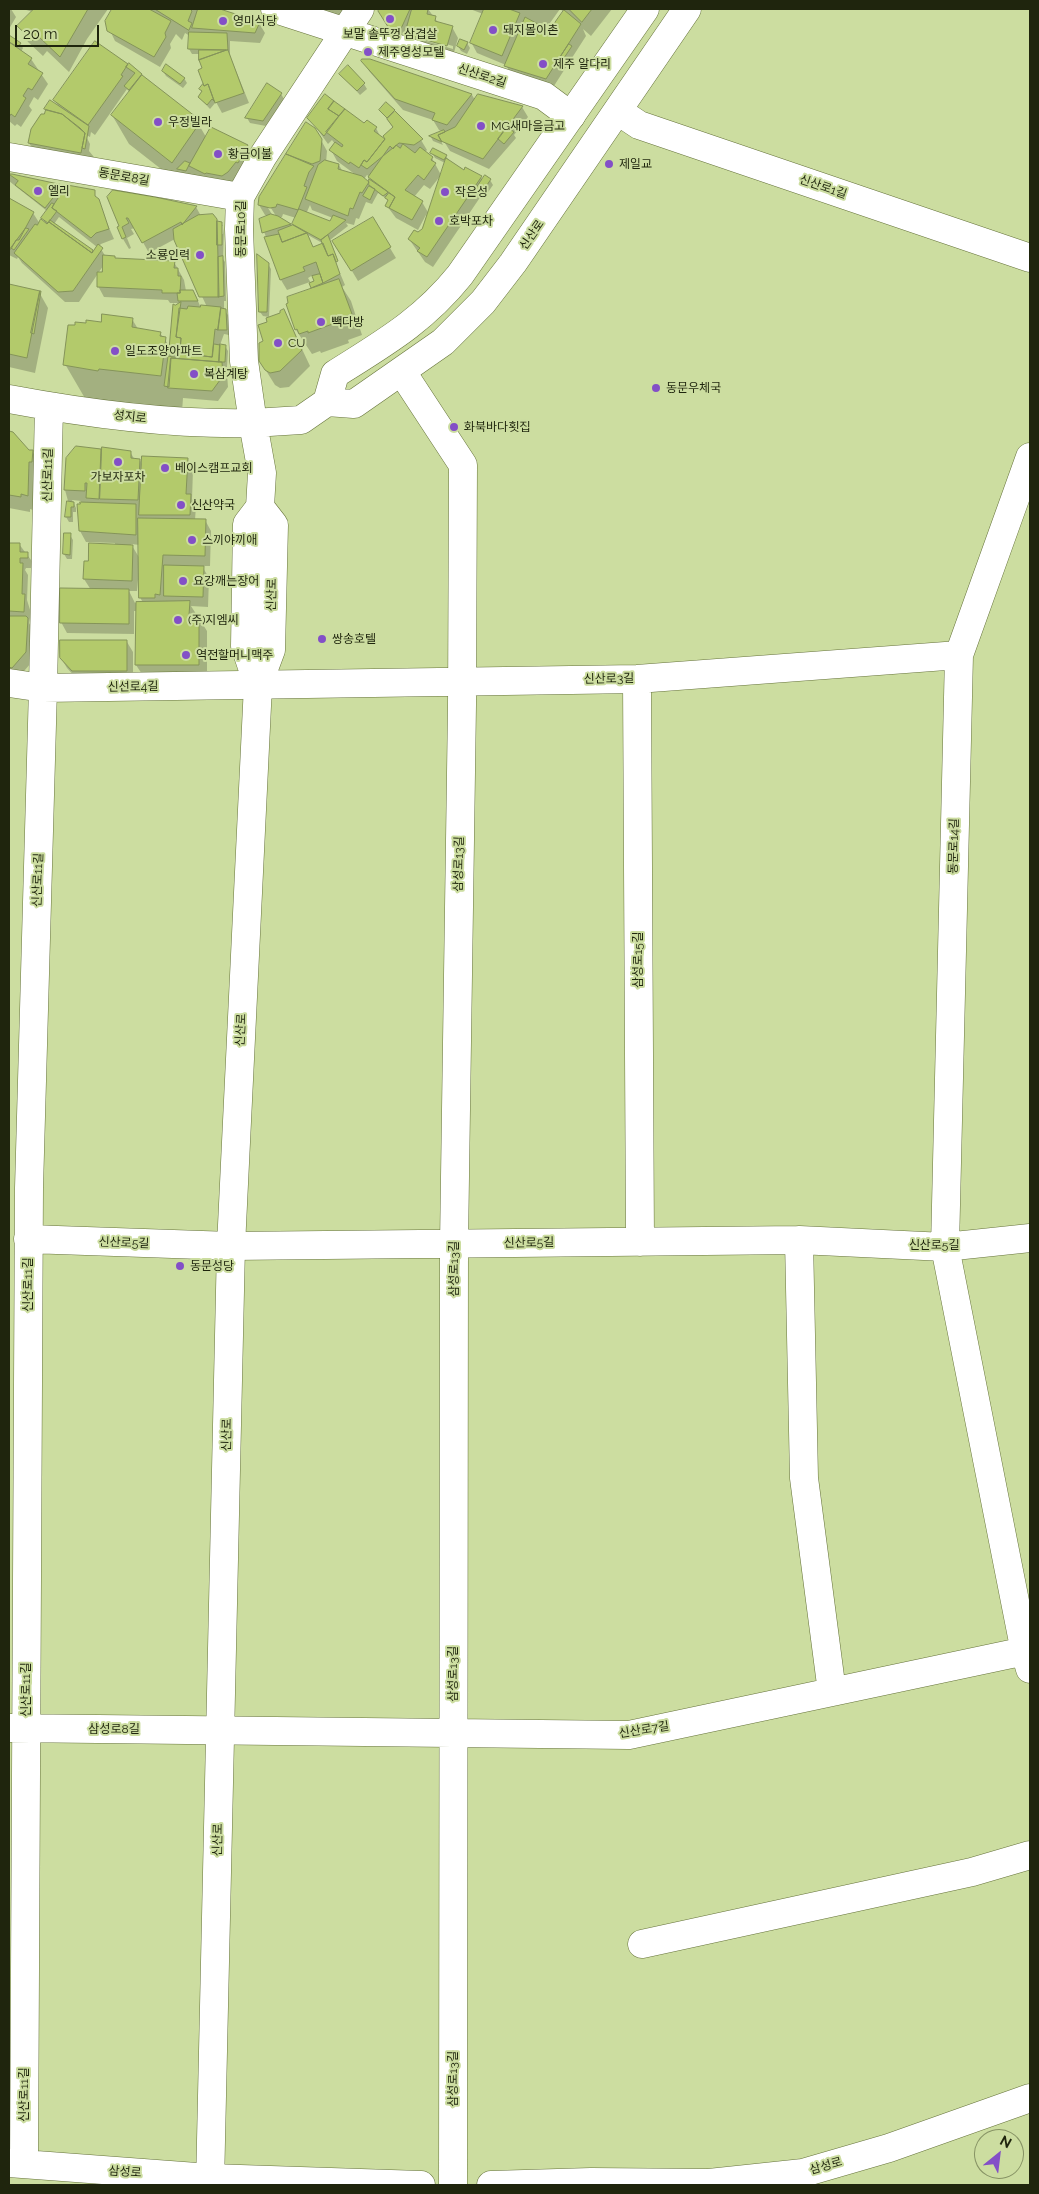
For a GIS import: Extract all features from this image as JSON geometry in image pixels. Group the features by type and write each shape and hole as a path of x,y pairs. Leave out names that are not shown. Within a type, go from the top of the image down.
{"street":[{"name":"신산로2길","path":"275,9 544,96 571,116"},
{"name":"동문로10길","path":"253,423 244,361 239,229 240,197 264,156 360,9"},
{"path":"253,423 301,420 327,402 335,374 409,326 440,299 471,259 645,9"},
{"name":"신산로","path":"327,402 354,404 443,342 483,302 618,111 687,9"},
{"name":"신산로1길","path":"618,111 639,125 1030,258"},
{"name":"동문로8길","path":"9,156 240,197"},
{"name":"삼성로13길","path":"402,372 463,465 454,1244 453,2185"},
{"name":"성지로","path":"9,399 49,406 196,423 253,423"},
{"name":"신산로11길","path":"16,2164 17,1728 49,406"},
{"name":"신산로","path":"210,2181 231,1246 258,685 245,646 247,524 260,507 262,473 253,423"},
{"name":"동문로14길","path":"1028,1657 945,1247 959,655 1030,457"},
{"name":"신산로3길","path":"258,685 304,686 462,681 637,679 959,655"},
{"name":"삼성로15길","path":"637,679 640,1242"},
{"name":"신선로4길","path":"9,683 43,688 258,685"},
{"name":"신산로5길","path":"28,1239 231,1246 799,1240 945,1247 1030,1238"},
{"path":"799,1240 804,1478 832,1692"},
{"name":"신산로7길","path":"220,1728 629,1735 832,1692 1028,1657"},
{"name":"삼성로8길","path":"17,1728 220,1728"},
{"path":"642,1944 972,1872 1030,1855"},
{"name":"삼성로","path":"491,2185 591,2182 709,2184 803,2173 889,2148 1030,2098"},
{"name":"삼성로","path":"16,2164 210,2181 421,2185"}],"building":[{"path":"34,9 88,9 60,57 38,36 33,41 17,26"},
{"path":"112,9 149,9 171,21 165,33 166,37 154,57 107,31 105,21"},
{"path":"155,9 190,9 192,11 188,21 192,23 189,30"},
{"path":"198,9 220,9 260,22 255,33 192,28"},
{"path":"380,9 410,9 399,33 390,30 378,11"},
{"path":"412,9 428,9 427,14 436,16 435,21 453,26 447,46 405,34"},
{"path":"484,9 509,9 520,13 502,56 470,43"},
{"path":"569,9 592,9 582,22"},
{"path":"564,10 581,24 546,79 504,66 525,17 549,30"},
{"path":"189,32 227,33 228,50 188,49"},
{"path":"9,35 21,43 18,47 9,42"},
{"path":"460,39 468,42 464,50 457,46"},
{"path":"95,41 128,64 121,75 123,76 88,125 53,100"},
{"path":"9,42 32,58 28,64 43,73 32,90 28,88 23,96 26,98 15,117 11,114 9,117"},
{"path":"569,44 572,46 562,61 559,59"},
{"path":"199,50 226,50 199,60"},
{"path":"228,50 244,93 215,103 208,84 204,86 198,70 202,68 199,60"},
{"path":"362,59 370,59 472,94 447,125 432,120 435,113 395,99 361,61"},
{"path":"129,63 142,74 129,90 124,86 135,73 126,67"},
{"path":"166,64 185,78 180,84 162,71"},
{"path":"348,65 365,83 357,91 339,74"},
{"name":"우정빌라","path":"142,75 196,117 197,127 172,163 111,115"},
{"path":"267,83 282,93 263,121 245,118"},
{"path":"203,84 204,86 208,84 214,101 212,99 207,105 198,97 202,91 199,89"},
{"path":"325,94 334,101 328,109 339,116 324,136 307,118"},
{"path":"478,94 523,106 483,159 441,141 438,135 455,127"},
{"path":"50,100 89,126 85,149 82,148 85,133 80,128 62,114 44,109"},
{"path":"334,101 345,109 339,116 328,109"},
{"path":"386,102 395,110 387,118 379,110"},
{"path":"345,109 364,123 367,120 377,127 374,131 385,139 367,162 364,160 359,168 350,162 349,164 329,150 335,142 342,147 343,145 326,132"},
{"path":"46,110 62,114 85,133 81,153 28,143 31,129"},
{"path":"395,111 423,139 414,145 399,143 367,169 361,165 364,160 367,162 385,139 383,136 393,127 387,119"},
{"path":"306,122 315,128 322,139 320,161 312,164 286,154"},
{"path":"211,127 248,145 238,163 236,162 222,176 205,174 189,166"},
{"path":"507,127 514,132 504,144 498,139"},
{"path":"444,130 445,132 438,135 442,142 429,136"},
{"path":"403,144 415,153 420,147 433,157 431,160 436,163 424,180 418,175 405,190 423,201 412,220 389,208 395,197 368,177 390,146 393,149 396,145 400,148"},
{"path":"433,148 447,155 444,160 430,153"},
{"path":"286,154 314,166 309,172 304,186 307,187 298,210 277,204 276,207 270,208 258,205 259,197"},
{"path":"446,158 464,170 465,167 482,176 427,257 417,251 420,248 408,239 414,230 418,232 422,229"},
{"path":"325,160 339,164 338,169 362,176 369,182 362,193 360,192 353,209 350,208 348,216 305,199 318,165"},
{"path":"185,161 190,163 186,171 177,169"},
{"path":"9,174 63,185 45,208 15,185 18,181"},
{"path":"485,175 491,179 481,194 475,190"},
{"path":"369,179 388,192 383,196 369,185"},
{"path":"67,185 95,190 95,196 99,199 109,229 96,233 91,238 52,208"},
{"path":"369,186 375,189 370,200 363,196"},
{"path":"113,190 197,206 182,225 181,222 142,243 128,218 126,218 129,223 122,227 126,237 122,239 117,227 119,226 107,197"},
{"path":"389,193 395,197 389,208 385,206 388,200 385,198"},
{"path":"9,198 34,212 19,240 16,240 11,249 9,249"},
{"path":"52,203 54,204 52,208 57,211 48,223 41,218"},
{"path":"299,209 330,221 333,215 346,220 321,240 292,224"},
{"path":"213,214 217,219 219,297 199,297 174,240 173,229 198,215"},
{"path":"271,214 291,224 262,233 259,219"},
{"path":"373,217 391,247 351,271 332,241"},
{"path":"41,219 47,224 49,222 92,253 98,244 103,248 73,291 58,292 14,253 35,224 37,225"},
{"path":"50,220 93,250 92,253 49,222"},
{"path":"217,221 222,222 222,245 217,245"},
{"path":"293,225 307,233 282,242 278,231"},
{"path":"26,228 29,229 14,250 11,248"},
{"path":"307,233 313,247 323,243 328,256 333,254 340,274 323,283 316,262 303,267 305,271 280,280 264,237 279,234 282,242"},
{"path":"328,235 338,261 336,262 333,254 328,256 321,240"},
{"path":"257,254 269,263 267,312 259,312"},
{"path":"103,255 115,256 115,258 175,261 174,268 178,268 178,276 181,276 180,293 162,293 162,290 97,287 97,272 102,272"},
{"path":"223,256 224,296 218,297 218,257"},
{"path":"320,274 323,283 311,288 309,283 314,281 312,276"},
{"path":"339,279 352,314 337,319 338,322 308,333 308,331 299,334 297,329 295,330 286,304 288,303 287,297"},
{"path":"9,284 40,291 27,358 9,354"},
{"path":"180,290 193,290 198,301 178,301 177,293 180,293"},
{"path":"41,291 34,334 31,333"},
{"path":"181,302 176,337 181,338 180,350 169,349 173,304"},
{"path":"201,305 221,307 218,330 215,329 212,357 180,353 181,338 176,337 179,308 187,309 188,306 200,307"},
{"path":"221,308 226,309 227,330 218,330"},
{"path":"284,309 302,350 280,371 270,373 265,370 259,361 259,343 263,341 258,325 267,322 266,318 280,313"},
{"name":"일도조양아파트","path":"102,314 133,318 132,327 161,332 160,336 166,337 161,376 99,369 98,371 63,365 68,325 75,325 75,322 86,323 86,320 101,322"},
{"path":"214,344 220,345 219,362 171,358 169,387 164,386 168,356 179,358 180,353 212,357"},
{"path":"220,344 226,345 225,362 219,362"},
{"path":"171,358 222,362 223,376 212,391 168,388"},
{"path":"9,431 13,432 29,450 33,450 32,462 29,462 28,496 21,494 21,497 9,495"},
{"path":"76,446 101,449 99,499 86,498 87,483 85,483 85,491 64,490 66,458"},
{"path":"102,447 131,451 131,458 140,459 138,500 100,499"},
{"path":"142,456 188,458 186,494 191,494 190,515 139,515"},
{"path":"67,501 74,502 74,507 71,507 71,517 65,517"},
{"path":"80,502 136,504 136,535 79,531 77,504 80,504"},
{"path":"138,518 206,519 205,556 163,555 160,595 155,594 155,598 139,598"},
{"path":"64,533 71,533 70,555 63,554"},
{"path":"9,543 20,543 20,552 28,552 28,558 20,558 20,563 23,563 22,594 25,594 24,612 9,611"},
{"path":"89,543 133,545 132,581 83,579 84,561 88,561"},
{"path":"164,565 204,566 203,597 164,596"},
{"path":"60,588 129,589 129,624 60,623"},
{"path":"190,601 189,615 199,614 199,665 135,665 136,602"},
{"path":"9,616 26,616 28,618 26,652 12,668 9,667"},
{"path":"60,640 127,640 127,671 72,671 60,658"}],"place":[{"name":"보말 솔뚜껑 삼겹살","path":"390,19"},
{"name":"영미식당","path":"223,21"},
{"name":"돼지몰이촌","path":"493,30"},
{"name":"제주영성모텔","path":"368,52"},
{"name":"제주 알다리","path":"543,64"},
{"name":"우정빌라","path":"158,122"},
{"name":"MG새마을금고","path":"481,126"},
{"name":"황금이불","path":"218,154"},
{"name":"제일교","path":"609,164"},
{"name":"엘리","path":"38,191"},
{"name":"작은성","path":"445,192"},
{"name":"호박포차","path":"439,221"},
{"name":"소룡인력","path":"200,255"},
{"name":"빽다방","path":"321,322"},
{"name":"CU","path":"278,343"},
{"name":"일도조양아파트","path":"115,351"},
{"name":"복삼계탕","path":"194,374"},
{"name":"동문우체국","path":"656,388"},
{"name":"화북바다횟집","path":"454,427"},
{"name":"가보자포차","path":"118,462"},
{"name":"베이스캠프교회","path":"165,468"},
{"name":"신산약국","path":"181,505"},
{"name":"스끼야끼애","path":"192,540"},
{"name":"요강깨는장어","path":"183,581"},
{"name":"(주)지엠씨","path":"178,620"},
{"name":"쌍송호텔","path":"322,639"},
{"name":"역전할머니맥주","path":"186,655"},
{"name":"동문성당","path":"180,1266"}]}
